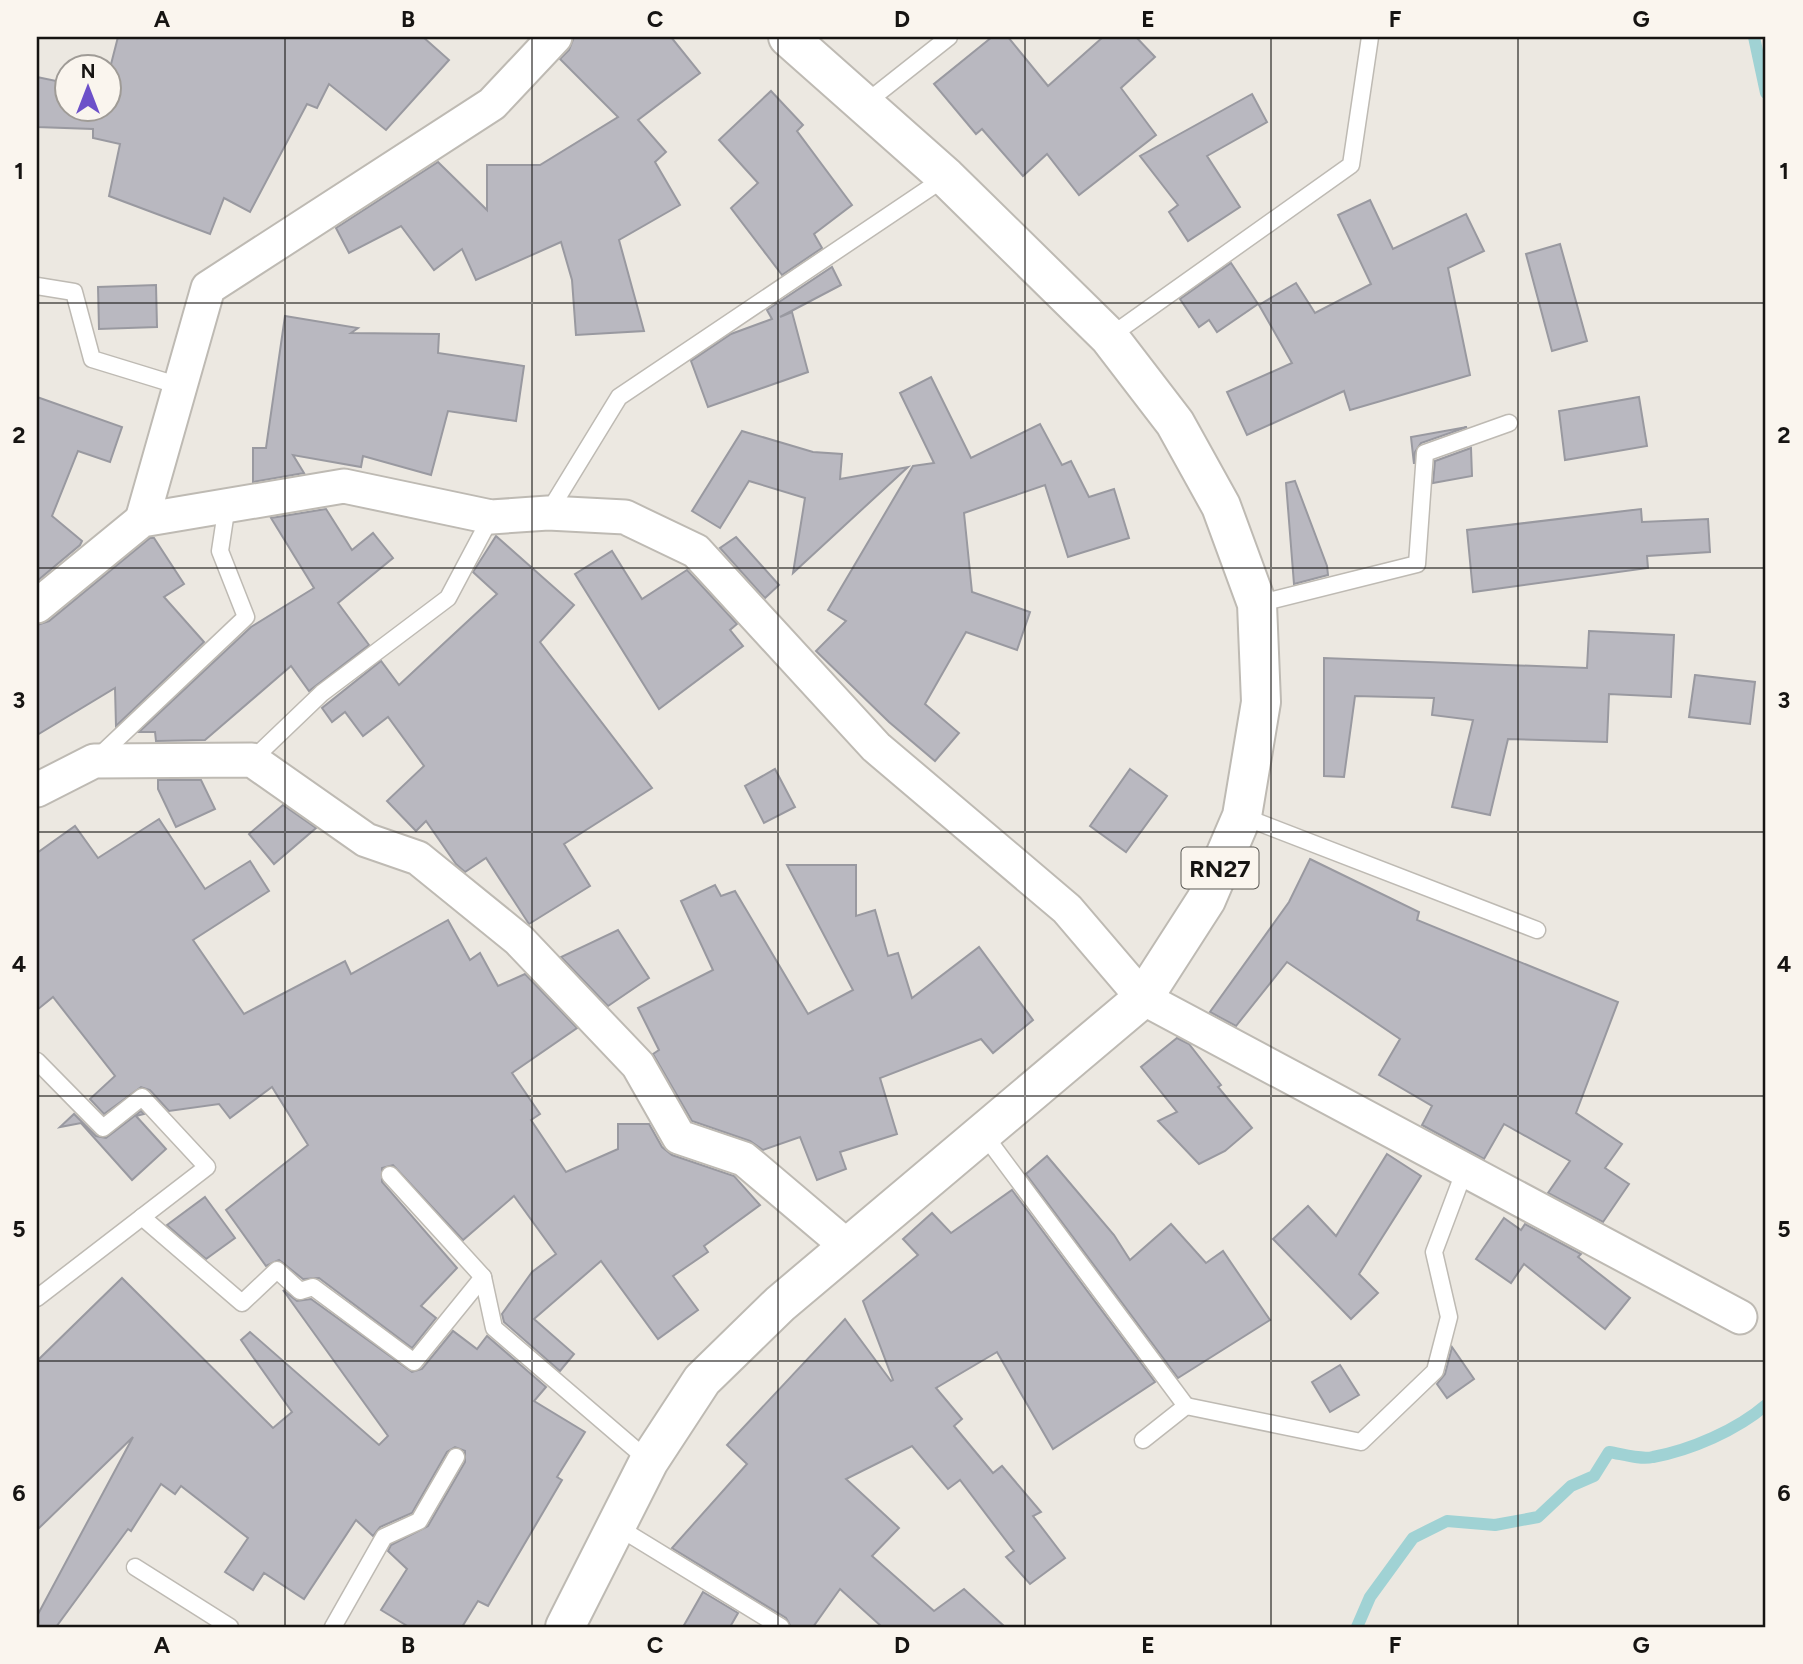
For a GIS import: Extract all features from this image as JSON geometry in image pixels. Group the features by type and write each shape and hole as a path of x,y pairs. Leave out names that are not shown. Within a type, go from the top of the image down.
{"main road":[{"name":"RN27","path":"565,1627 649,1461 702,1380 780,1304 1143,998 1206,900 1242,816 1261,702 1257,604 1221,506 1175,423 1109,337 946,177 788,37"}],"street":[{"path":"142,520 208,288 492,104 555,37"},
{"path":"37,606 142,520 344,486 491,517 548,513 625,517 696,551 876,747 1067,909 1143,998 1464,1172 1740,1317"},
{"path":"37,790 94,761 252,760 366,841 418,858 519,940 638,1065 679,1137 744,1159 848,1247"}],"lane":[{"path":"863,105 949,37"},
{"path":"1109,337 1350,165 1370,37"},
{"path":"548,513 619,397 946,177"},
{"path":"37,286 74,292 92,359 180,386"},
{"path":"1257,604 1417,564 1425,453 1509,423"},
{"path":"94,761 246,617 220,551 227,505"},
{"path":"252,760 322,693 448,598 491,517"},
{"path":"1242,816 1536,930"},
{"path":"37,1061 103,1128 142,1097 207,1167 37,1298"},
{"path":"983,1133 1186,1406 1361,1442 1435,1371 1449,1317 1434,1252 1464,1172"},
{"path":"390,1175 483,1277 494,1328 649,1461"},
{"path":"142,1217 243,1303 277,1270 300,1292 313,1287 414,1362 483,1277"},
{"path":"1143,1440 1186,1406"},
{"path":"333,1627 384,1537 419,1521 456,1457"},
{"path":"616,1526 781,1627"},
{"path":"135,1567 230,1627"}],"building":[{"path":"118,37 423,37 449,60 386,130 329,84 317,108 307,104 250,212 224,198 210,234 109,196 120,144 93,138 93,129 37,127 37,77 52,80 52,122 122,122 122,52 114,52"},
{"path":"574,37 671,37 700,73 638,120 666,152 655,162 680,205 619,240 644,331 576,335 572,280 561,242 476,280 462,249 434,270 401,226 349,253 336,228 438,162 487,210 487,165 540,165 618,117 560,59 569,50"},
{"path":"992,37 1008,37 1048,86 1103,37 1136,37 1155,57 1121,88 1156,135 1079,195 1047,154 1023,176 982,129 976,134 934,84"},
{"path":"771,91 803,125 797,131 852,205 814,234 822,248 782,275 731,208 758,183 719,140"},
{"path":"1252,94 1267,122 1207,156 1240,207 1188,241 1169,212 1178,205 1140,156"},
{"path":"1370,200 1393,249 1466,214 1484,251 1448,268 1470,375 1350,410 1344,391 1247,435 1227,392 1292,363 1259,305 1296,283 1315,313 1371,284 1338,215"},
{"path":"1560,244 1587,341 1552,351 1526,254"},
{"path":"1231,263 1258,304 1217,332 1209,320 1199,327 1180,299"},
{"path":"832,267 841,285 780,317 792,312 808,372 708,407 691,361 731,334 772,319 767,310"},
{"path":"156,285 157,327 99,329 98,287"},
{"path":"285,316 358,328 351,333 439,334 438,353 524,366 516,421 448,411 431,475 363,456 361,467 293,455 304,473 253,482 253,448 266,448"},
{"path":"931,377 971,458 1040,424 1062,465 1071,461 1089,497 1114,489 1129,538 1068,557 1045,485 964,513 972,592 1030,612 1017,650 966,632 925,704 959,733 935,761 889,722 816,651 846,621 828,610 913,466 934,463 900,393"},
{"path":"37,397 122,427 110,462 78,451 52,516 82,541 37,581"},
{"path":"1639,397 1647,446 1565,460 1559,411"},
{"path":"1467,427 1421,443 1415,452 1414,464 1411,437"},
{"path":"742,431 813,452 842,454 840,479 908,467 793,573 805,498 749,481 720,528 692,511"},
{"path":"1471,448 1472,476 1433,483 1435,461"},
{"path":"1295,481 1328,575 1294,584 1286,483"},
{"path":"326,509 352,550 373,533 393,558 338,603 369,645 309,691 291,666 205,740 156,741 155,732 139,732 251,627 314,588 271,518"},
{"path":"1641,509 1642,522 1708,519 1710,552 1647,556 1648,568 1473,592 1467,530"},
{"path":"496,536 574,605 540,642 652,788 564,844 590,886 529,924 486,858 465,872 456,864 426,821 416,831 387,801 424,766 388,717 363,736 345,712 332,722 322,708 381,661 399,685 497,594 473,572"},
{"path":"736,537 779,585 765,598 720,548"},
{"path":"150,538 154,538 184,584 164,597 204,642 116,726 115,688 37,735 37,625 49,621"},
{"path":"612,551 642,599 687,570 737,624 730,630 743,646 659,709 575,574"},
{"path":"1589,631 1674,635 1671,697 1609,694 1607,742 1508,739 1490,815 1452,807 1473,720 1432,715 1434,698 1355,696 1344,777 1324,776 1324,658 1587,668"},
{"path":"1695,675 1755,682 1750,724 1689,717"},
{"path":"775,769 795,807 764,823 745,786"},
{"path":"1130,769 1167,796 1126,852 1090,826"},
{"path":"158,780 201,780 215,809 176,827 158,789"},
{"path":"283,805 316,828 274,864 249,834"},
{"path":"159,819 205,889 250,861 269,891 193,940 244,1014 345,961 351,974 448,920 470,960 480,953 498,986 525,974 577,1028 512,1073 540,1114 531,1120 566,1172 618,1149 618,1124 649,1124 662,1147 672,1155 734,1176 760,1205 704,1246 708,1252 673,1276 698,1310 658,1339 601,1261 534,1319 574,1354 560,1371 504,1322 502,1314 532,1272 556,1254 514,1196 463,1240 393,1165 382,1168 382,1182 457,1268 421,1306 436,1318 412,1348 319,1278 303,1279 279,1260 266,1266 226,1210 308,1145 272,1087 230,1118 219,1104 169,1111 150,1090 141,1087 104,1114 90,1099 115,1076 53,997 37,1010 37,853 75,826 98,858"},
{"path":"1310,859 1419,912 1417,920 1618,1002 1576,1113 1622,1144 1605,1168 1629,1184 1603,1222 1548,1193 1570,1161 1504,1124 1484,1159 1422,1125 1432,1106 1379,1075 1400,1039 1287,962 1236,1026 1210,1012 1289,902"},
{"path":"787,865 856,865 856,916 875,910 888,956 898,953 912,998 979,947 1033,1020 993,1053 981,1039 880,1078 897,1134 840,1152 846,1169 817,1180 800,1137 763,1150 750,1141 692,1121 653,1054 659,1050 638,1008 713,970 681,901 715,885 721,896 735,891 808,1014 853,990"},
{"path":"618,930 649,978 608,1006 561,957"},
{"path":"1177,1038 1189,1044 1221,1085 1218,1087 1252,1128 1225,1151 1199,1164 1158,1121 1177,1112 1141,1067"},
{"path":"141,1111 144,1114 136,1116 166,1149 132,1180 81,1123 60,1127 74,1114 96,1136 106,1138"},
{"path":"1387,1154 1421,1176 1359,1274 1378,1293 1351,1319 1273,1239 1308,1206 1336,1236"},
{"path":"1047,1156 1114,1235 1130,1260 1171,1224 1206,1263 1223,1251 1270,1320 1178,1378 1026,1174"},
{"path":"1012,1190 1155,1382 1053,1449 997,1352 936,1388 962,1419 954,1426 993,1473 1002,1466 1041,1512 1033,1516 1065,1558 1030,1584 1006,1557 1014,1551 960,1480 948,1489 912,1446 846,1479 899,1528 872,1556 934,1611 964,1589 1005,1627 882,1627 840,1589 813,1627 791,1627 786,1618 672,1548 747,1464 727,1445 845,1319 891,1381 893,1380 863,1301 918,1255 903,1239 932,1213 951,1233"},
{"path":"205,1197 235,1238 206,1259 167,1225"},
{"path":"1504,1218 1521,1230 1525,1224 1581,1254 1578,1257 1630,1298 1605,1329 1524,1264 1511,1283 1476,1259"},
{"path":"122,1278 273,1428 292,1412 241,1340 250,1332 379,1445 388,1436 283,1290 297,1301 311,1299 412,1372 422,1369 453,1331 477,1349 487,1336 546,1387 534,1401 585,1432 557,1477 562,1480 488,1606 478,1601 462,1627 409,1627 381,1610 407,1569 388,1551 391,1545 428,1526 465,1462 465,1451 455,1447 447,1452 412,1513 380,1527 373,1536 356,1520 304,1599 264,1573 253,1590 225,1572 248,1538 181,1486 175,1494 161,1484 131,1531 128,1529 56,1627 37,1627 37,1616 133,1437 37,1530 37,1361"},
{"path":"1452,1347 1474,1379 1447,1398 1437,1384 1445,1374"},
{"path":"1340,1365 1359,1395 1330,1412 1312,1382"},
{"path":"703,1592 738,1613 730,1627 683,1627"}],"waterway":[{"path":"1754,37 1766,93"},
{"path":"1357,1627 1370,1597 1413,1538 1447,1521 1495,1525 1538,1517 1571,1486 1594,1476 1609,1452 1648,1458 1668,1454 1728,1431 1766,1405"}]}
